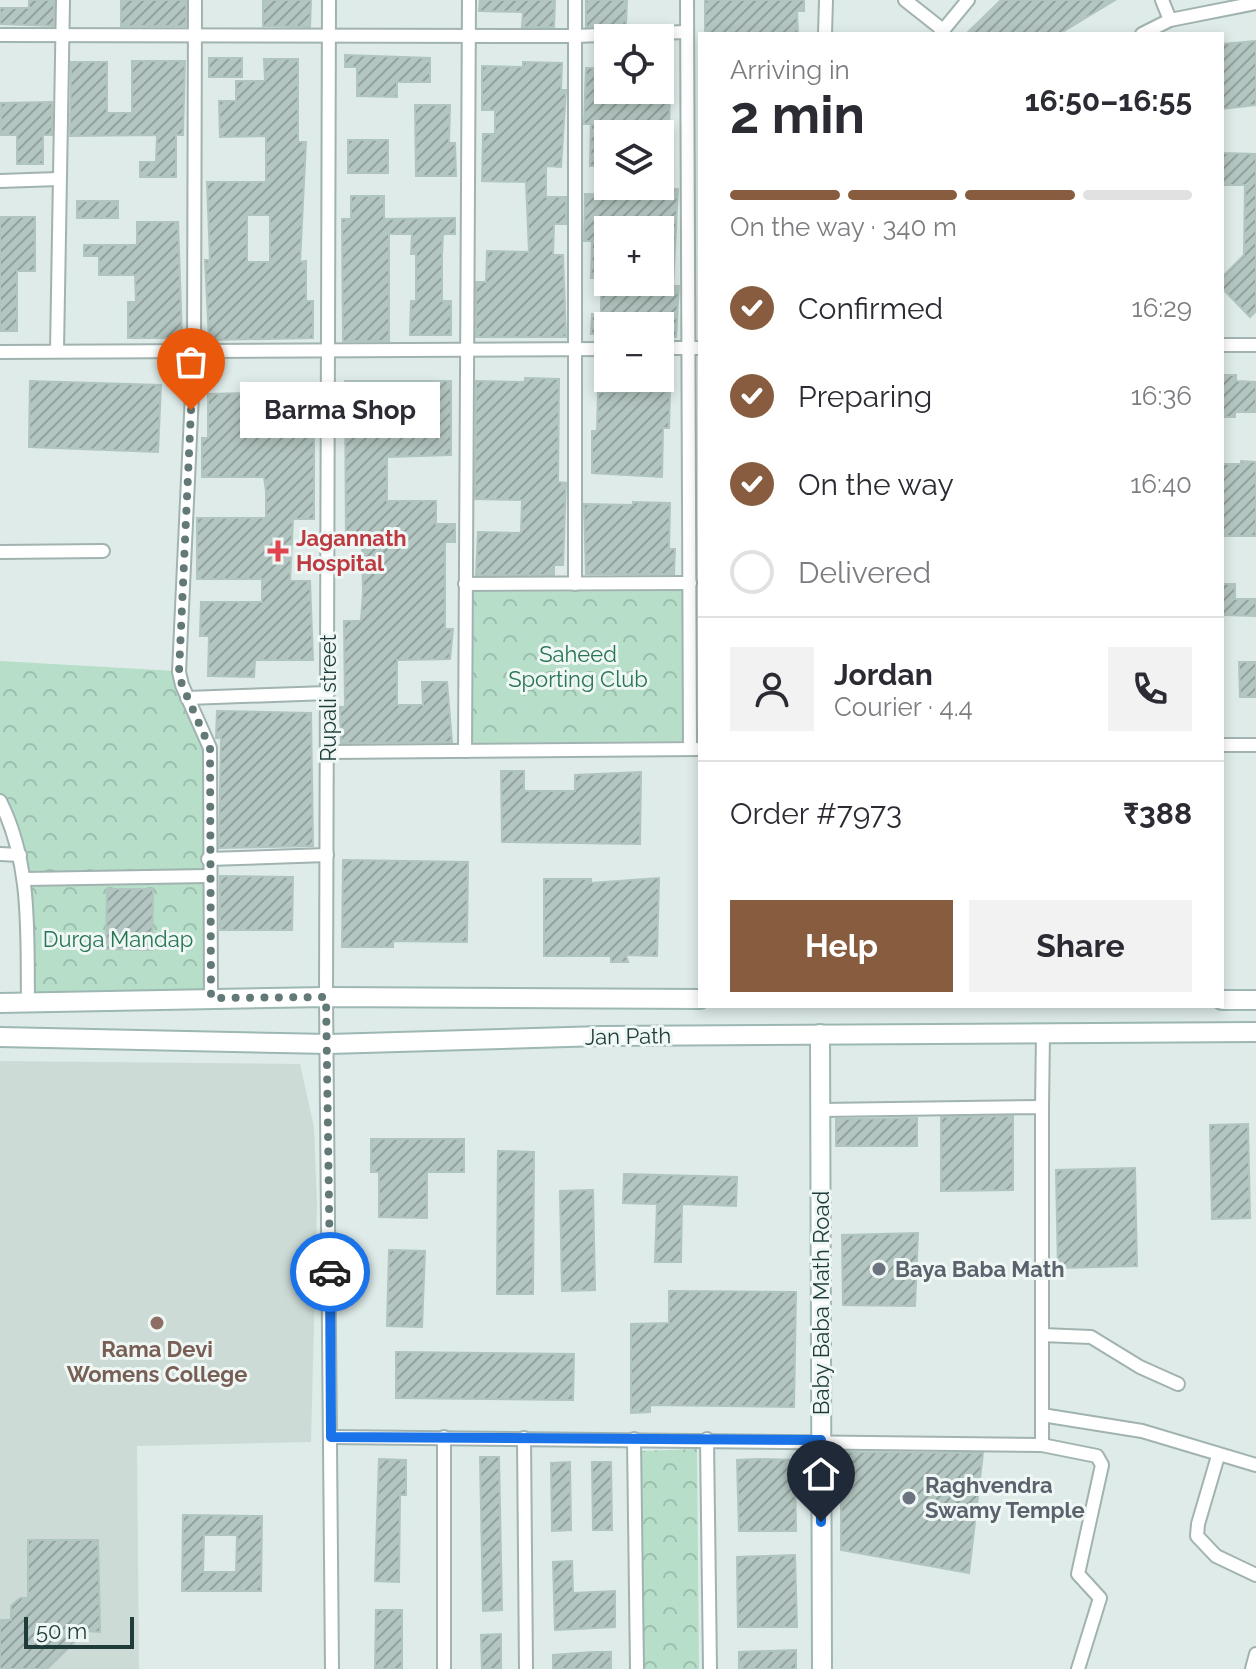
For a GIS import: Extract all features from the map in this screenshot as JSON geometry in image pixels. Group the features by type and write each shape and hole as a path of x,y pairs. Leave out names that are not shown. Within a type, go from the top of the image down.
{"main road":[{"name":"Jan Path","path":"0,1003 326,997 698,999"},
{"path":"1224,1000 1256,1000"},
{"name":"Jan Path","path":"0,1037 329,1044 820,1034 1256,1032"},
{"name":"Baby Baba Math Road","path":"820,1034 822,1669"}],"street":[{"path":"57,351 63,0"},
{"path":"195,0 194,351 179,672 187,698 205,730 210,748 208,876 211,998"},
{"name":"Rupali street","path":"329,0 326,997 329,1044 332,1669"},
{"path":"465,751 469,0"},
{"path":"575,0 575,584"},
{"path":"329,752 695,749 690,583 693,348 687,0"},
{"path":"825,32 826,0"},
{"path":"905,0 942,32 968,0"},
{"path":"1162,0 1170,20"},
{"path":"1146,32 1170,20 1256,3"},
{"path":"0,35 575,36 686,32"},
{"path":"0,181 58,179"},
{"path":"1224,345 1256,345"},
{"path":"0,352 326,353 594,349"},
{"path":"0,552 103,551"},
{"path":"465,584 690,583"},
{"path":"187,698 328,693"},
{"path":"1224,745 1256,745"},
{"path":"0,801 20,855 25,879 28,1003"},
{"path":"0,854 20,855"},
{"path":"208,859 327,855"},
{"path":"25,879 208,876"},
{"path":"1042,1445 1043,1033"},
{"path":"821,1110 1042,1107"},
{"path":"1042,1335 1091,1337 1140,1367 1178,1384"},
{"path":"1042,1415 1142,1431 1256,1465"},
{"path":"331,1437 821,1440 1042,1445 1097,1456 1102,1465 1078,1574 1100,1598 1078,1669"},
{"path":"444,1437 444,1669"},
{"path":"524,1438 526,1669"},
{"path":"634,1439 637,1669"},
{"path":"707,1439 710,1669"},
{"path":"1218,1456 1197,1536 1216,1556 1256,1575"},
{"path":"1252,1669 1256,1654"}],"shaded area":[{"name":"Rama Devi Womens College","path":"0,1061 300,1064 314,1127 317,1204 311,1442 137,1446 139,1669 0,1669"}],"green space":[{"name":"Saheed Sporting Club","path":"685,591 683,741 473,743 473,592"},
{"path":"0,661 176,671 206,747 204,872 27,877 0,797"},
{"name":"Durga Mandap","path":"206,878 209,996 30,1001 27,881"},
{"path":"697,1449 699,1669 644,1669 641,1451"}],"building":[{"path":"29,0 54,0 54,26 0,24 0,8 29,8"},
{"path":"121,0 186,0 186,26 121,26"},
{"path":"263,0 311,0 310,27 263,26"},
{"path":"480,0 555,0 554,27 522,27 523,12 479,11"},
{"path":"586,0 627,0 626,24 586,27"},
{"path":"705,0 804,0 804,11 797,11 798,32 705,32"},
{"path":"1001,0 1115,0 1062,32 968,32"},
{"path":"1256,41 1256,105 1224,109 1224,44"},
{"path":"345,55 430,58 430,82 397,82 397,97 357,96 357,67 345,67"},
{"path":"209,58 242,58 242,77 209,77"},
{"path":"264,59 298,59 298,142 306,142 300,262 306,261 306,301 313,301 313,338 209,340 205,260 210,260 207,182 266,182 266,136 220,137 219,101 236,101 236,81 265,81","holes":["247,215 270,215 270,262 247,262"]},
{"path":"132,61 185,61 183,135 176,135 176,177 140,177 140,162 156,162 157,135 70,136 71,62 107,62 107,113 132,113"},
{"path":"523,62 562,63 561,90 566,90 561,167 546,166 546,197 566,197 566,224 554,224 553,255 563,255 566,337 476,337 476,282 486,282 487,251 529,252 526,182 482,181 483,134 495,134 495,110 482,110 482,66 523,67"},
{"path":"586,68 594,68 594,104 670,104 669,120 594,120 594,166 590,166 591,124 584,124"},
{"path":"52,102 52,135 43,135 43,164 17,164 17,135 1,135 1,103"},
{"path":"415,105 450,105 449,143 455,143 456,176 416,176"},
{"path":"348,140 388,140 388,173 348,173"},
{"path":"1224,153 1256,154 1256,311 1250,317 1224,290 1224,275 1244,255 1245,185 1224,185"},
{"path":"674,189 678,189 674,267 674,216 594,216 594,278 591,278 592,241 584,241 585,194 594,194 594,200 674,200"},
{"path":"351,196 384,196 384,219 455,218 455,234 443,234 442,254 442,301 451,301 451,335 410,335 411,301 416,301 416,254 411,254 412,234 389,234 389,341 343,341 342,219 351,219"},
{"path":"77,201 118,201 118,218 77,218"},
{"path":"0,217 35,217 35,271 17,271 17,331 0,331"},
{"path":"137,222 178,222 182,338 128,338 128,302 136,302 135,275 99,275 99,256 84,256 84,245 137,245"},
{"path":"674,286 679,286 676,337 674,312 601,312 601,296 674,296"},
{"path":"594,314 594,334 591,334"},
{"path":"1224,375 1236,375 1236,381 1256,382 1256,412 1235,412 1235,417 1224,417"},
{"path":"525,378 559,379 558,482 566,483 563,565 554,565 554,575 476,575 478,532 521,533 522,500 475,499 476,381 525,382"},
{"path":"30,381 161,385 158,452 29,447"},
{"path":"345,381 451,381 451,455 387,457 387,501 436,501 436,524 455,524 455,542 445,542 445,629 453,629 450,659 397,660 397,705 423,705 422,682 447,682 452,742 341,743 340,707 345,707 344,621 361,621 363,592 362,540 346,540"},
{"path":"314,391 314,519 293,519 290,581 310,581 313,660 255,660 254,677 208,676 209,636 200,636 201,602 262,602 262,579 197,579 197,518 266,518 266,491 264,477 202,477 202,438 208,438 208,394"},
{"path":"598,392 670,392 669,428 663,428 662,477 592,473 592,431 597,431"},
{"path":"1241,461 1256,462 1256,536 1224,536 1224,464 1241,464"},
{"path":"633,502 670,503 669,549 675,549 674,574 586,574 584,504 633,505"},
{"path":"1224,584 1235,584 1235,599 1256,599 1256,616 1224,615"},
{"path":"1239,662 1256,662 1256,697 1240,697"},
{"path":"217,711 311,713 313,846 219,848 221,738 216,738"},
{"path":"501,771 524,771 524,791 575,791 575,775 641,772 640,844 502,842"},
{"path":"343,860 468,862 467,942 393,941 393,947 342,947"},
{"path":"220,876 293,877 292,930 220,930"},
{"path":"659,878 657,956 626,955 628,962 611,962 611,956 544,956 544,879 591,879 591,883"},
{"path":"107,889 153,889 152,950 106,949"},
{"path":"1013,1116 1013,1190 941,1191 941,1117"},
{"path":"917,1118 917,1146 836,1146 836,1119"},
{"path":"1248,1124 1250,1218 1212,1219 1210,1125"},
{"path":"371,1139 464,1139 464,1172 427,1172 427,1218 379,1217 379,1172 371,1172"},
{"path":"498,1151 534,1152 533,1294 497,1294"},
{"path":"1135,1168 1137,1266 1058,1268 1056,1170"},
{"path":"624,1174 737,1177 736,1206 682,1204 681,1262 655,1262 657,1204 623,1203"},
{"path":"593,1190 595,1290 562,1291 560,1191"},
{"name":"Baya Baba Math","path":"918,1233 915,1306 843,1305 842,1235"},
{"path":"389,1250 425,1251 422,1327 387,1326"},
{"path":"669,1291 796,1292 794,1407 650,1405 650,1412 631,1413 631,1324 669,1323"},
{"path":"396,1352 574,1354 573,1400 396,1398"},
{"name":"Raghvendra Swamy Temple","path":"841,1452 983,1453 969,1573 841,1550"},
{"path":"480,1457 499,1457 502,1610 483,1611"},
{"path":"379,1459 406,1460 406,1495 400,1495 399,1582 375,1581"},
{"path":"737,1460 795,1460 796,1531 739,1531"},
{"path":"570,1462 571,1530 552,1531 551,1463"},
{"path":"592,1462 611,1462 612,1530 593,1530"},
{"path":"183,1515 262,1516 261,1591 182,1591","holes":["204,1535 237,1535 236,1572 203,1572"]},
{"path":"28,1540 98,1540 100,1632 86,1631 47,1669 0,1669 0,1620 11,1620 11,1606 20,1598 28,1598"},
{"path":"795,1555 797,1627 738,1627 737,1557"},
{"path":"572,1561 573,1593 615,1591 615,1627 555,1630 553,1562"},
{"path":"376,1610 402,1610 402,1669 375,1669"},
{"path":"501,1634 501,1669 482,1669 481,1635"},
{"path":"796,1650 796,1669 739,1669 739,1652"},
{"path":"611,1652 611,1669 553,1669 553,1655"}],"way so far":[{"path":"191,410 179,672 187,698 205,730 210,748 208,876 211,998 326,997 330,1272"}],"place":[{"name":"Barma Shop","path":"191,410"},
{"name":"Jagannath Hospital","path":"278,551"},
{"name":"Baya Baba Math","path":"879,1269"},
{"name":"Rama Devi Womens College","path":"157,1323"},
{"name":"Raghvendra Swamy Temple","path":"909,1498"}],"route":[{"path":"330,1272 331,1437 821,1440 821,1522"}]}
